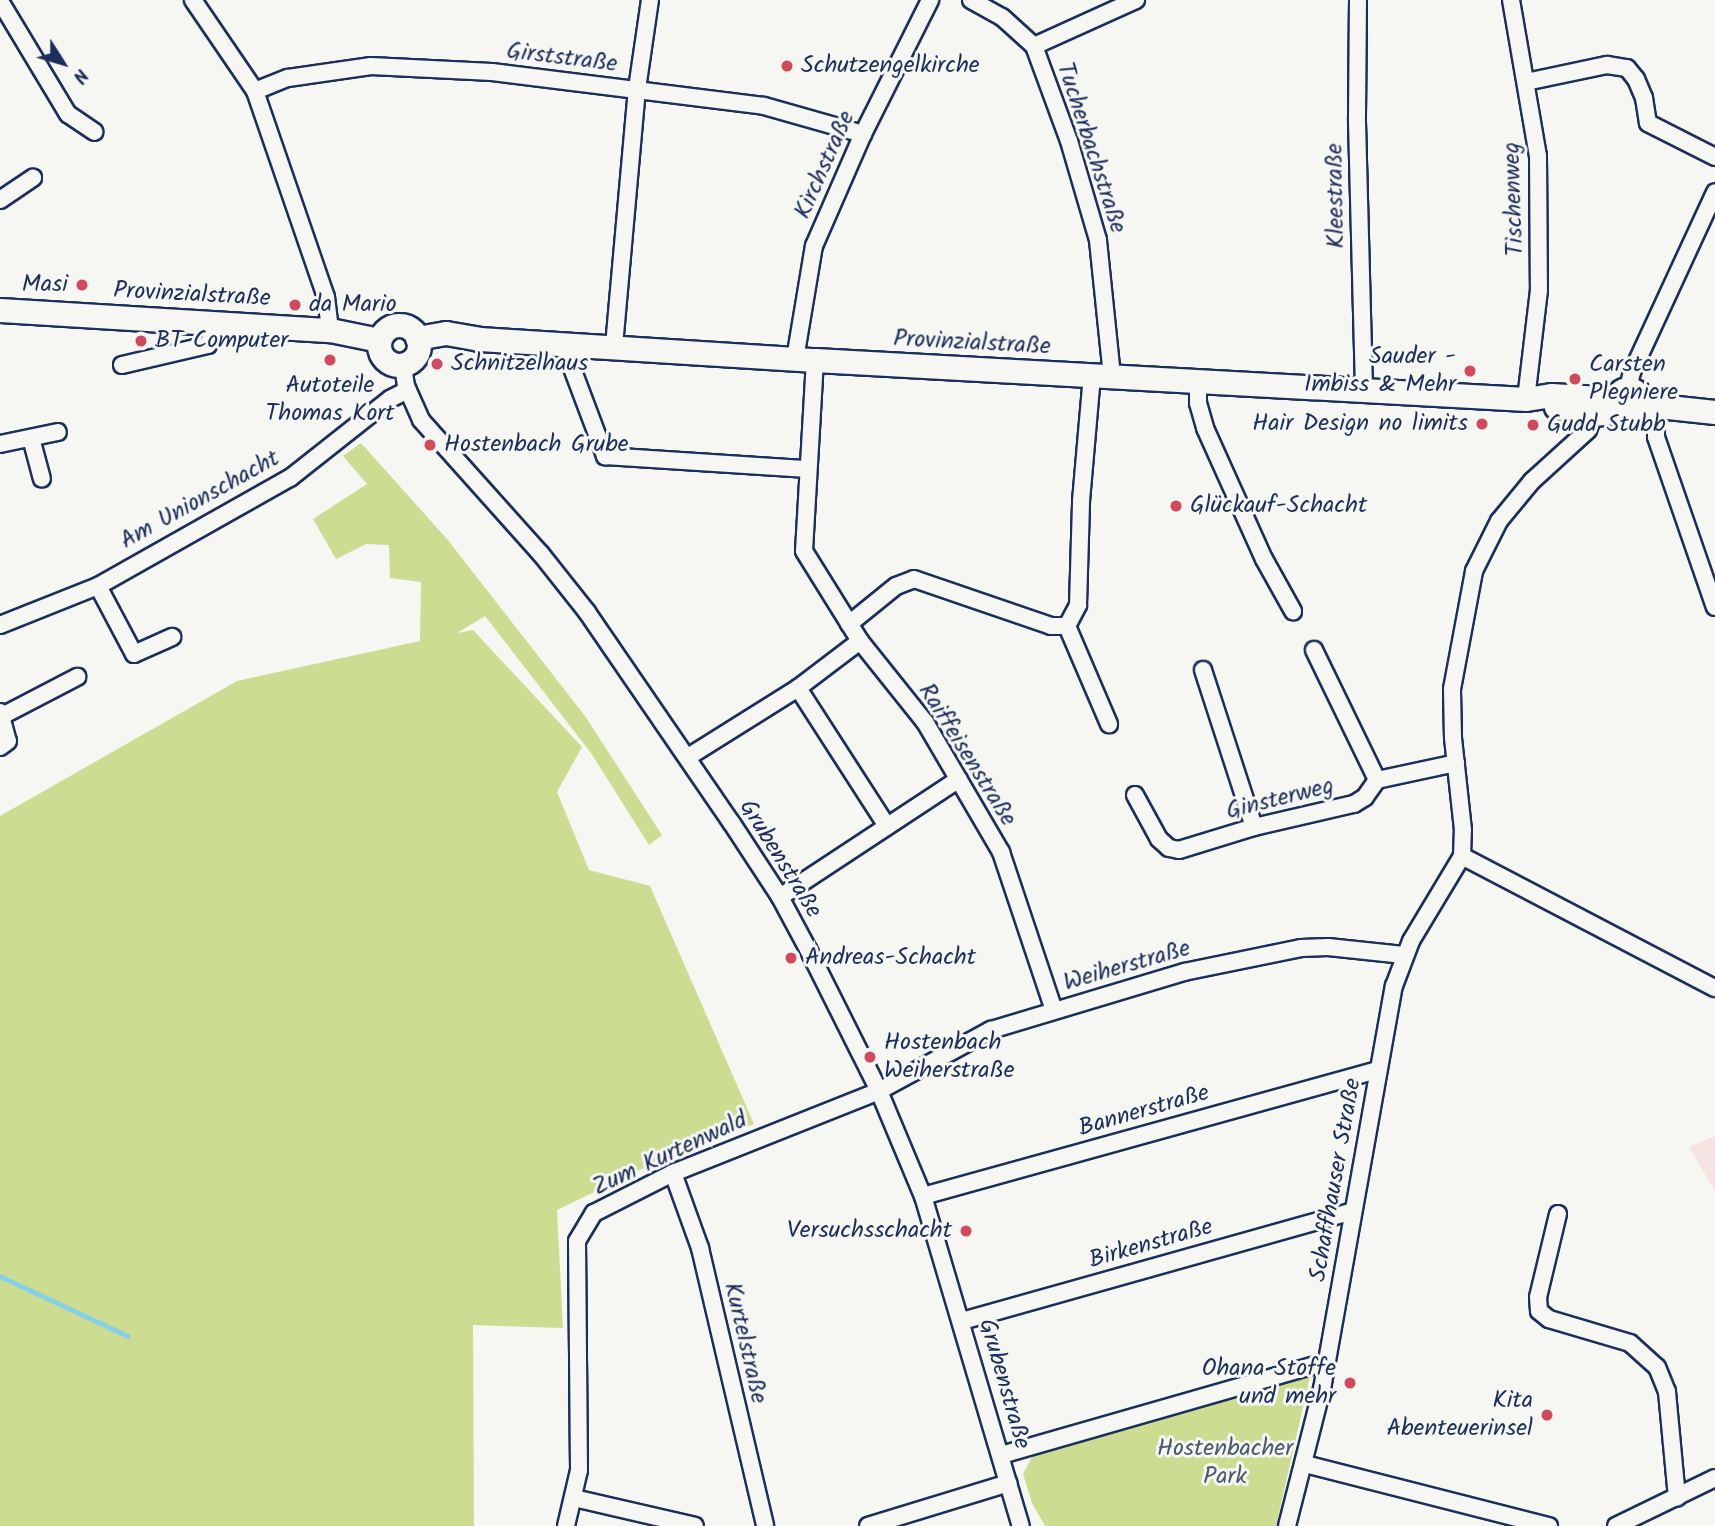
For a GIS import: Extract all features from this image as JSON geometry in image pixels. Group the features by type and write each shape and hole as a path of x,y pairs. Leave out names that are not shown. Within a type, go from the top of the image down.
{"street":[{"path":"194,0 255,91 326,297 330,330"},
{"path":"614,346 637,89 650,0"},
{"name":"Kirchstraße","path":"803,543 808,469 805,360 814,246 863,134 930,0"},
{"path":"971,0 1002,17 1034,46"},
{"name":"Tucherbachstraße","path":"1067,625 1077,605 1081,501 1102,376 1098,240 1069,141 1034,46 1136,0"},
{"name":"Kleestraße","path":"1358,0 1357,122 1364,391"},
{"name":"Tischenweg","path":"1511,0 1538,156 1539,290 1526,399"},
{"path":"0,1 68,114 95,132"},
{"path":"1526,82 1607,65 1627,68 1636,79 1644,98 1648,123 1715,157"},
{"name":"Girststraße","path":"255,91 288,78 371,66 492,72 764,106 863,134"},
{"path":"0,200 33,178"},
{"path":"1715,192 1632,372 1632,402 1656,437 1715,607"},
{"name":"Provinzialstraße","path":"0,310 330,330 379,340"},
{"path":"121,365 208,345 217,323"},
{"path":"398,326 411,330 417,338 417,353 403,365 384,359 379,340 387,330 398,326"},
{"name":"Provinzialstraße","path":"417,338 446,333 479,339 805,360 1526,399 1594,415 1632,402"},
{"path":"572,343 569,360 606,456 808,469"},
{"name":"Grubenstraße","path":"403,365 408,390 421,420 532,544 587,612 688,757 780,897 879,1091 923,1196 1021,1526"},
{"path":"1198,380 1198,403 1205,428 1264,559 1293,611"},
{"name":"Am Unionschacht","path":"0,625 98,586 290,478 390,399 408,390"},
{"name":"Provinzialstraße","path":"1526,399 1550,395 1715,412"},
{"path":"1594,415 1588,430 1532,481 1510,507 1480,554 1454,670 1451,719 1463,830 1462,856 1715,988"},
{"path":"0,444 58,432"},
{"path":"31,438 42,479"},
{"name":"Raiffeisenstraße","path":"803,543 810,563 860,641 925,722 1000,852 1054,1010"},
{"path":"849,624 895,586 914,579 1051,626 1067,625 1109,724"},
{"path":"98,586 134,654 172,638"},
{"path":"688,757 798,688 860,641"},
{"path":"1314,650 1377,780 1456,763"},
{"path":"1203,670 1254,827"},
{"path":"0,747 8,741 1,714 77,677"},
{"path":"798,688 887,826"},
{"path":"780,897 959,779"},
{"name":"Ginsterweg","path":"1135,795 1159,839 1169,848 1179,850 1254,827 1354,804 1365,797 1377,780"},
{"name":"Schaffhauser Straße","path":"1287,1526 1305,1464 1326,1362 1394,986 1404,955 1462,856"},
{"name":"Weiherstraße","path":"879,1091 979,1035 1184,972 1301,948 1328,947 1404,955"},
{"name":"Bannerstraße","path":"923,1196 1378,1070"},
{"name":"Zum Kurtenwald","path":"566,1526 579,1470 577,1241 594,1213 673,1173 879,1091"},
{"name":"Kurtelstraße","path":"673,1173 700,1248 765,1526"},
{"name":"Birkenstraße","path":"962,1321 1353,1211"},
{"path":"1558,1214 1538,1297 1539,1311 1549,1319 1630,1343 1657,1367 1667,1392 1677,1498"},
{"path":"1001,1455 1326,1362"},
{"path":"1305,1464 1549,1526"},
{"path":"1616,1526 1715,1478"},
{"path":"868,1526 1009,1483"},
{"path":"574,1498 695,1526"}],"shaded area":[{"path":"1715,1136 1715,1191 1689,1147"}],"green space":[{"path":"361,443 447,539 585,716 662,835 649,845 591,753 485,616 457,633 473,630 582,747 557,792 589,870 650,886 754,1124 646,1167 557,1210 563,1328 473,1325 474,1526 0,1526 0,816 237,681 420,641 421,582 390,578 389,545 366,544 336,559 313,519 367,484 343,456"},
{"name":"Hostenbacher Park","path":"1311,1372 1276,1526 1045,1526 1032,1503 1023,1474 1033,1455"}],"waterway":[{"path":"0,1276 128,1336"}],"place":[{"name":"Schutzengelkirche","path":"787,66"},
{"name":"Masi","path":"82,285"},
{"name":"da Mario","path":"295,305"},
{"name":"BT Computer","path":"141,341"},
{"name":"Autoteile Thomas Kort","path":"330,360"},
{"name":"Schnitzelhaus","path":"437,364"},
{"name":"Sauder - Imbiss & Mehr","path":"1470,371"},
{"name":"Carsten Plegniere","path":"1575,379"},
{"name":"Hair Design no limits","path":"1482,424"},
{"name":"Gudd Stubb","path":"1533,425"},
{"name":"Hostenbach Grube","path":"430,445"},
{"name":"Glückauf-Schacht","path":"1176,506"},
{"name":"Andreas-Schacht","path":"791,958"},
{"name":"Hostenbach Weiherstraße","path":"870,1057"},
{"name":"Versuchsschacht","path":"966,1231"},
{"name":"Ohana Stoffe und mehr","path":"1350,1383"},
{"name":"Kita Abenteuerinsel","path":"1547,1415"}]}
